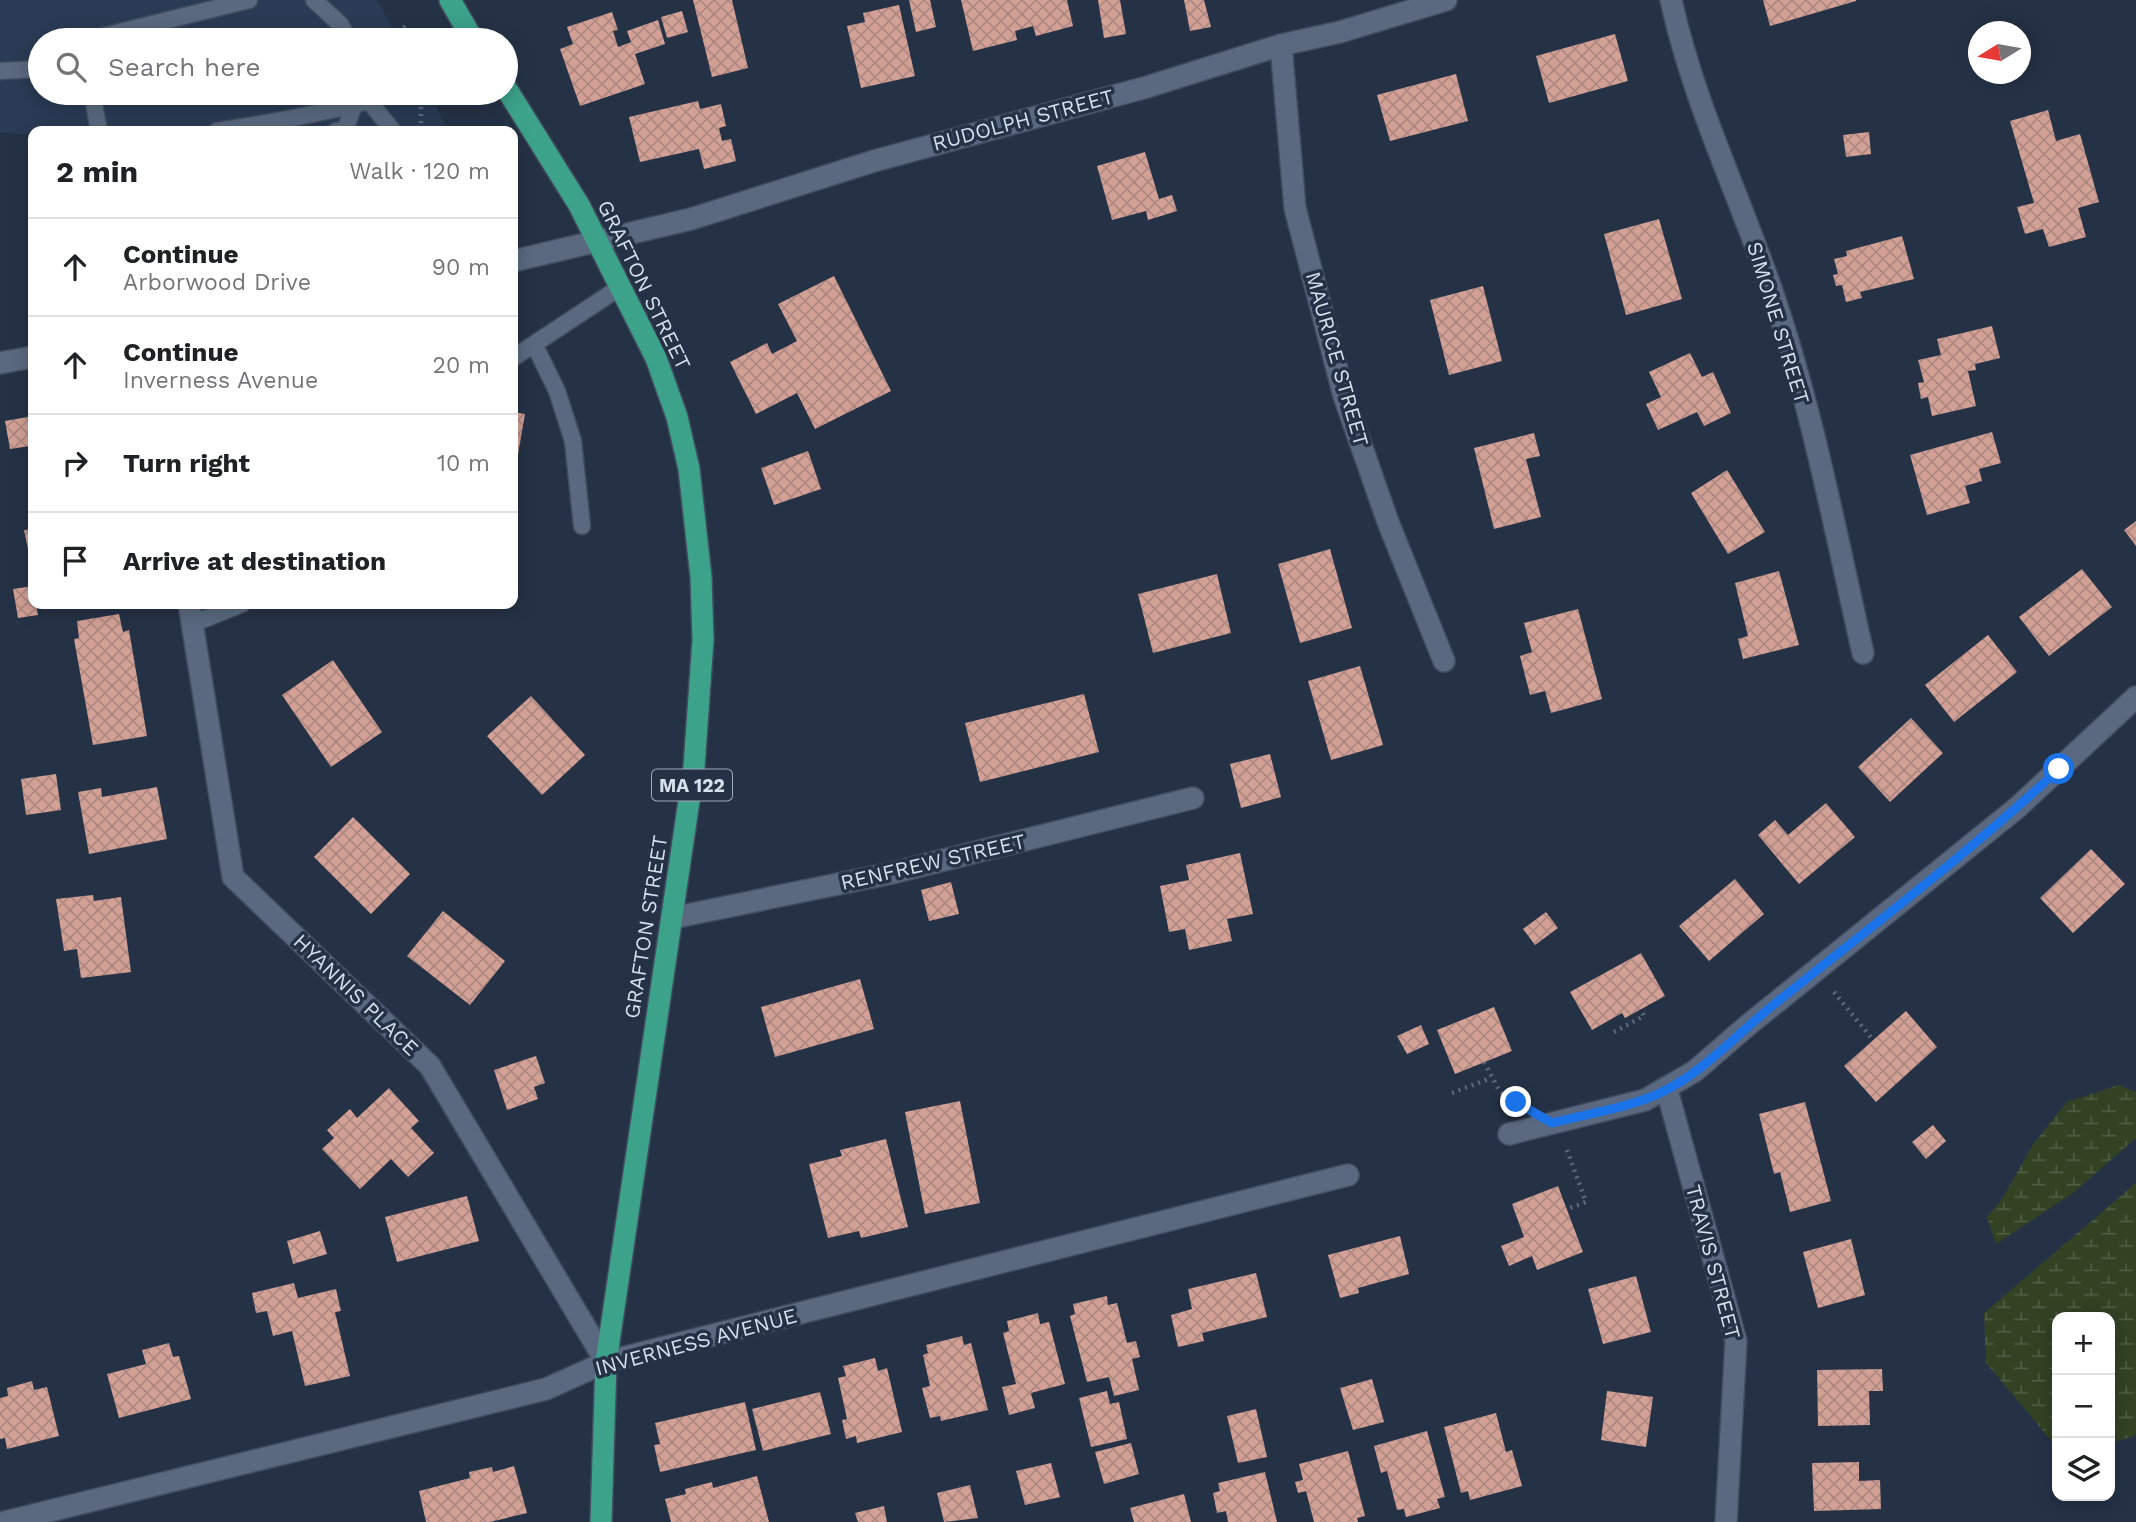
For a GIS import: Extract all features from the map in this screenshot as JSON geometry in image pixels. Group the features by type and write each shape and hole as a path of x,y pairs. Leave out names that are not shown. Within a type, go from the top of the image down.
{"highway":[{"path":"450,0 466,28"},
{"name":"GRAFTON STREET","path":"516,105 599,243 656,358 677,417 689,470 701,577 703,640 694,767 606,1362 601,1522"}],"street":[{"name":"RUDOLPH STREET","path":"518,260 599,243 736,206 885,158 1209,69 1282,45 1340,32 1446,0"},
{"name":"SIMONE STREET","path":"1671,0 1704,117 1761,260 1789,345 1863,653"},
{"name":"MAURICE STREET","path":"1282,45 1295,208 1344,396 1388,522 1444,661"},
{"path":"0,363 28,358"},
{"name":"HYANNIS PLACE","path":"191,614 233,877 430,1066 606,1362"},
{"path":"1509,1134 1645,1100 1667,1090 1695,1071 2018,807 2136,697"},
{"name":"RENFREW STREET","path":"672,918 892,873 1193,798"},
{"name":"TRAVIS STREET","path":"1667,1090 1736,1342 1726,1522"},
{"name":"INVERNESS AVENUE","path":"5,1522 552,1387 606,1362 1348,1175"}],"lane":[{"path":"136,28 249,0"},
{"path":"314,0 342,28"},
{"path":"0,71 28,70"},
{"path":"94,105 98,126"},
{"path":"249,126 298,118 346,105"},
{"path":"348,126 361,105"},
{"path":"369,105 388,126"},
{"path":"518,355 622,286"},
{"path":"534,346 557,391 573,441 582,526"},
{"path":"191,614 216,609"}],"path":[{"path":"403,28 408,24"},
{"path":"420,126 422,105"},
{"path":"1817,970 1873,1040"},
{"path":"1615,1032 1644,1016 1641,1009"},
{"path":"1484,1062 1500,1092 1554,1123 1586,1202 1567,1209"},
{"path":"1452,1093 1491,1078"}],"shaded area":[{"path":"0,0 377,0 392,28 28,28 28,105 435,105 446,126 28,126 28,135 0,133"}],"green space":[{"path":"2119,1085 2136,1092 2136,1138 2073,1193 1996,1244 1987,1217 2002,1199 2034,1143 2067,1102"},
{"path":"2136,1183 2136,1432 2133,1437 2115,1442 2115,1312 2052,1312 2052,1441 1986,1363 1984,1313"}],"building":[{"path":"693,0 732,0 748,68 712,77"},
{"path":"909,0 930,0 936,27 916,32"},
{"path":"961,0 1067,0 1073,26 1036,36 1033,26 1015,31 1017,40 973,51"},
{"path":"1098,0 1120,0 1126,34 1104,38"},
{"path":"1184,0 1204,0 1211,27 1190,31"},
{"path":"1763,0 1856,0 1856,1 1770,26"},
{"path":"899,5 915,76 861,88 847,26 865,22 863,13"},
{"path":"682,11 688,32 667,38 661,17"},
{"path":"612,12 618,30 613,31 618,47 631,42 627,31 658,20 665,44 635,54 645,84 580,106 560,49 573,44 567,27"},
{"path":"1615,34 1628,81 1549,103 1536,56"},
{"path":"1456,74 1468,121 1390,141 1377,95"},
{"path":"698,101 700,109 721,104 726,126 719,128 722,141 731,139 736,161 704,169 699,149 640,162 629,117"},
{"path":"2048,110 2056,141 2080,134 2099,202 2078,208 2086,237 2049,247 2043,229 2025,234 2017,207 2034,203 2010,121"},
{"path":"1869,132 1871,154 1846,157 1843,135"},
{"path":"1145,152 1159,199 1172,195 1177,211 1148,220 1146,211 1112,220 1097,166"},
{"path":"1659,219 1682,299 1626,315 1604,234"},
{"path":"1902,236 1914,279 1860,292 1862,298 1846,302 1842,285 1836,286 1833,275 1838,274 1834,259 1847,256 1846,251"},
{"path":"834,276 891,391 815,429 797,393 756,414 730,362 767,343 772,354 797,341 778,304"},
{"path":"1483,286 1502,361 1449,375 1430,300"},
{"path":"1992,326 2000,358 1975,364 1976,370 1968,371 1976,406 1932,416 1928,397 1921,399 1918,383 1924,382 1918,360 1941,355 1937,339"},
{"path":"1690,353 1702,377 1713,372 1731,413 1704,426 1697,412 1658,430 1646,404 1661,397 1649,372"},
{"path":"518,413 525,414 518,455"},
{"path":"28,417 28,446 10,449 5,421"},
{"path":"1992,432 2001,463 1979,469 1982,481 1965,486 1970,503 1927,515 1910,455"},
{"path":"1534,433 1540,456 1526,459 1541,517 1494,529 1474,448"},
{"path":"808,451 821,489 774,505 761,468"},
{"path":"1727,470 1765,532 1728,554 1691,493"},
{"path":"2136,521 2136,546 2124,530"},
{"path":"24,530 28,530 28,549"},
{"path":"1330,549 1352,628 1300,643 1278,564"},
{"path":"2082,569 2112,607 2049,656 2019,617"},
{"path":"1779,571 1799,645 1743,659 1738,639 1748,636 1735,583"},
{"path":"1217,574 1231,633 1153,653 1138,594"},
{"path":"28,587 28,609 37,609 38,615 18,618 13,589"},
{"path":"1578,609 1602,699 1551,713 1545,691 1530,695 1520,656 1532,652 1524,623"},
{"path":"119,614 123,632 129,630 147,736 93,745 74,639 79,638 77,621"},
{"path":"1988,635 2017,672 1954,722 1925,685"},
{"path":"333,660 382,732 331,767 282,695"},
{"path":"1360,666 1383,745 1331,760 1308,681"},
{"path":"1084,694 1099,752 980,782 965,723"},
{"path":"531,696 585,755 542,795 487,736"},
{"path":"1911,718 1943,753 1890,802 1858,767"},
{"path":"1270,754 1281,797 1241,808 1230,764"},
{"path":"56,774 61,810 26,815 21,779"},
{"path":"157,787 167,839 89,854 78,792 101,788 102,797"},
{"path":"1826,803 1855,837 1799,884 1758,835 1775,820 1788,835"},
{"path":"353,817 410,874 371,914 314,857"},
{"path":"2091,849 2125,884 2073,933 2040,898"},
{"path":"1240,853 1253,914 1227,919 1232,941 1189,950 1185,929 1169,932 1160,886 1189,880 1186,865"},
{"path":"1735,879 1764,914 1709,961 1679,926"},
{"path":"951,882 959,914 929,921 921,890"},
{"path":"93,895 94,901 121,897 131,972 81,978 77,949 64,951 56,899"},
{"path":"443,911 505,961 470,1005 407,956"},
{"path":"1546,912 1558,928 1535,945 1523,929"},
{"path":"1641,953 1665,996 1625,1018 1622,1013 1592,1030 1570,992"},
{"path":"860,979 874,1029 775,1057 761,1007"},
{"path":"1494,1007 1512,1051 1455,1074 1437,1030"},
{"path":"1906,1011 1937,1047 1876,1102 1844,1066"},
{"path":"1421,1025 1429,1044 1407,1054 1397,1036"},
{"path":"536,1056 545,1083 534,1087 538,1099 507,1110 494,1070"},
{"path":"389,1088 419,1121 411,1128 434,1153 408,1177 391,1159 360,1189 322,1149 334,1138 327,1130 350,1109 357,1118"},
{"path":"960,1101 980,1203 925,1214 905,1112"},
{"path":"1805,1102 1831,1201 1790,1212 1780,1172 1774,1174 1759,1114"},
{"path":"1933,1125 1946,1141 1926,1159 1912,1142"},
{"path":"886,1139 908,1227 861,1238 859,1231 828,1238 809,1164 842,1156 840,1150"},
{"path":"1558,1186 1583,1252 1537,1270 1532,1256 1509,1266 1501,1246 1524,1237 1512,1204"},
{"path":"467,1196 479,1241 397,1262 385,1217"},
{"path":"320,1231 327,1254 293,1264 287,1241"},
{"path":"1400,1236 1409,1274 1358,1288 1359,1293 1340,1298 1328,1255"},
{"path":"1851,1239 1865,1295 1818,1308 1803,1252"},
{"path":"1256,1273 1267,1317 1202,1333 1204,1341 1178,1347 1171,1315 1192,1309 1188,1289"},
{"path":"1636,1276 1651,1332 1603,1344 1588,1289"},
{"path":"294,1283 298,1298 336,1289 341,1311 335,1312 350,1376 305,1386 292,1331 273,1336 267,1311 256,1313 252,1293"},
{"path":"1107,1296 1108,1305 1117,1303 1127,1343 1136,1341 1140,1357 1132,1359 1139,1390 1114,1396 1109,1377 1087,1382 1070,1316 1075,1314 1073,1304"},
{"path":"1038,1313 1040,1324 1049,1322 1065,1384 1031,1393 1035,1408 1009,1415 1002,1387 1016,1384 1003,1333 1009,1331 1007,1321"},
{"path":"962,1336 964,1345 971,1343 988,1410 941,1421 940,1416 930,1418 922,1388 930,1386 923,1355 928,1353 926,1345"},
{"path":"169,1343 173,1357 179,1356 191,1399 119,1418 107,1374 146,1364 142,1350"},
{"path":"875,1358 878,1371 887,1368 902,1432 857,1443 856,1436 846,1439 842,1420 847,1419 838,1378 846,1376 843,1366"},
{"path":"1882,1369 1883,1391 1869,1391 1870,1425 1818,1426 1817,1370"},
{"path":"1372,1379 1384,1422 1353,1430 1340,1388"},
{"path":"32,1381 34,1390 47,1387 59,1436 7,1449 5,1438 0,1439 0,1398 8,1396 7,1388"},
{"path":"1107,1391 1110,1404 1119,1402 1127,1439 1091,1447 1079,1398"},
{"path":"1607,1391 1653,1397 1646,1447 1601,1440"},
{"path":"820,1392 831,1434 763,1451 752,1409"},
{"path":"745,1402 756,1450 660,1472 654,1445 660,1444 655,1423"},
{"path":"1256,1409 1267,1457 1238,1463 1227,1416"},
{"path":"1496,1413 1506,1452 1512,1450 1522,1486 1470,1500 1468,1491 1461,1493 1444,1427"},
{"path":"1427,1431 1445,1497 1437,1499 1440,1508 1406,1517 1404,1509 1397,1510 1387,1471 1381,1473 1374,1446"},
{"path":"1131,1443 1139,1474 1104,1484 1095,1452"},
{"path":"1348,1451 1365,1516 1357,1518 1358,1522 1314,1522 1306,1491 1298,1493 1295,1482 1303,1480 1299,1464"},
{"path":"1859,1462 1859,1481 1880,1480 1881,1509 1814,1511 1812,1463"},
{"path":"1051,1463 1060,1497 1025,1505 1016,1471"},
{"path":"514,1466 527,1513 490,1522 426,1522 419,1491 470,1478 469,1472 492,1467 493,1472"},
{"path":"1265,1472 1277,1522 1228,1522 1226,1511 1217,1513 1213,1493 1220,1491 1218,1483"},
{"path":"757,1476 769,1522 671,1522 665,1499 686,1494 685,1489 712,1482 713,1488"},
{"path":"970,1485 978,1518 944,1522 937,1493"},
{"path":"1184,1494 1191,1522 1134,1522 1130,1508"},
{"path":"884,1506 887,1522 858,1522 855,1513"}],"route":[{"path":"1516,1102 1552,1123 1645,1100 1667,1090 1695,1071 1747,1026 1930,881 2059,769"}]}
